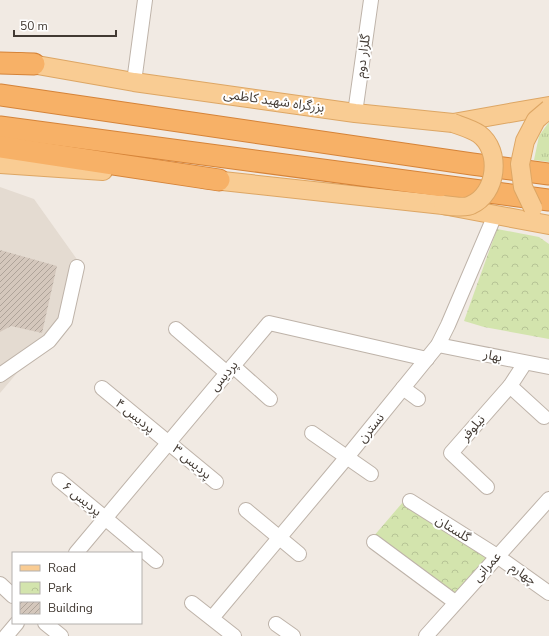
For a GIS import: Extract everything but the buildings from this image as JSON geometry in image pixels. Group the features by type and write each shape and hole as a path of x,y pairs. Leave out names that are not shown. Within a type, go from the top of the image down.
{"highway":[{"path":"0,63 34,64"},
{"path":"0,95 549,174"},
{"path":"0,127 549,200"},
{"path":"0,147 219,180"}],"main road":[{"name":"بزرگراه شهید کاظمی","path":"0,58 134,82 355,113 453,123 549,106"},
{"path":"549,109 536,120 525,141 520,164 523,187 526,194 533,208 549,225"},
{"path":"0,164 219,180 443,205 470,206 482,198 490,186 494,172 493,158 488,145 479,134 453,123"},
{"path":"443,205 549,225"}],"street":[{"path":"134,82 145,0"},
{"name":"گلزار دوم","path":"355,113 372,0"},
{"name":"نسترن","path":"212,618 280,538 438,345 495,215"},
{"path":"0,375 50,341 65,321 77,267"},
{"name":"پردیس","path":"77,552 269,323 427,359"},
{"path":"176,329 270,399"},
{"name":"بهار","path":"438,345 549,368"},
{"name":"نیلوفر","path":"487,487 451,453 510,386 525,363"},
{"path":"510,386 544,417"},
{"name":"پردیس ۴","path":"102,388 169,443"},
{"path":"403,388 418,399"},
{"path":"312,433 371,474"},
{"name":"پردیس ۳","path":"169,443 216,482"},
{"name":"پردیس ۶","path":"59,480 156,561"},
{"name":"گلستان","path":"410,501 497,556"},
{"name":"عمرانی","path":"426,636 497,556 547,505"},
{"path":"246,510 299,554"},
{"path":"374,542 455,602"},
{"name":"چهارم","path":"497,556 549,593"},
{"path":"0,584 12,595"},
{"path":"192,603 234,636"},
{"path":"6,636 16,624"},
{"path":"46,624 61,636"},
{"path":"276,624 293,636"}],"shaded area":[{"path":"0,187 34,199 81,265 70,320 51,349 17,373 0,393"}],"green space":[{"path":"549,122 549,162 534,160 539,136"},
{"path":"497,229 539,237 549,244 549,339 484,327 464,321"},
{"path":"403,502 489,558 455,597 373,537"}]}
